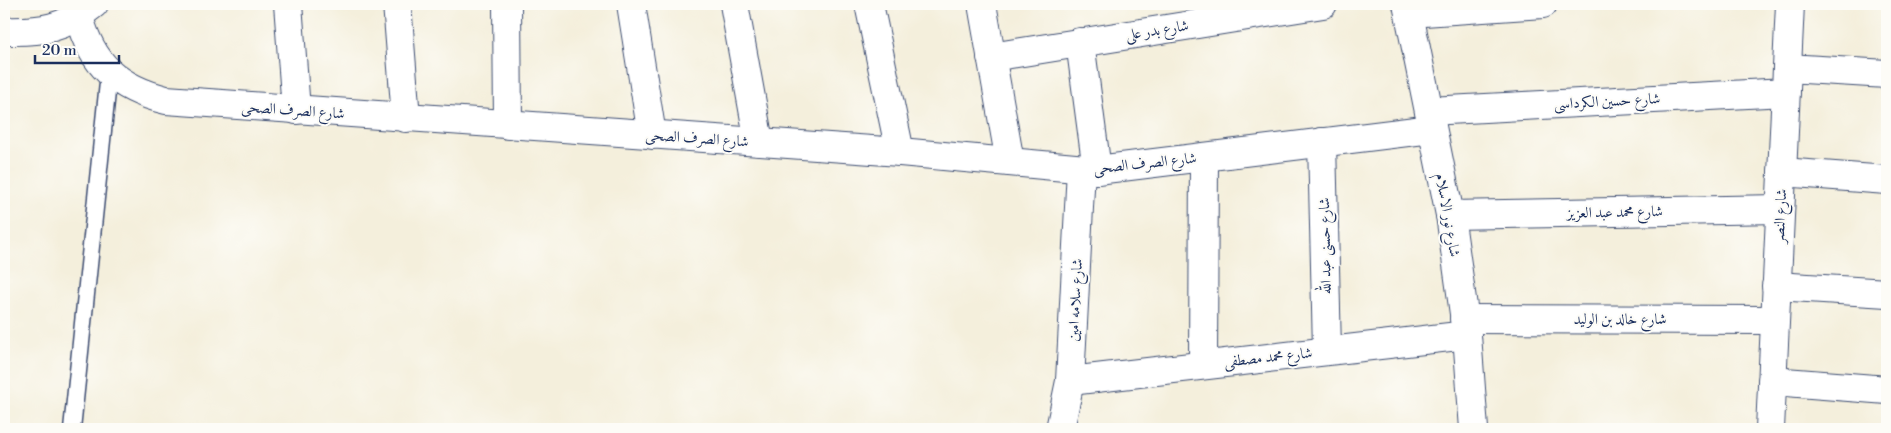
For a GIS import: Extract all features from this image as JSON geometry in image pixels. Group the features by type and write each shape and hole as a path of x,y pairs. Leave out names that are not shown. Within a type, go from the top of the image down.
{"street":[{"path":"288,4 296,110"},
{"path":"397,4 406,118"},
{"path":"507,4 508,125"},
{"path":"631,4 652,135"},
{"path":"734,4 759,142"},
{"path":"869,4 900,152"},
{"path":"982,4 1010,162"},
{"name":"شارع بدر على","path":"991,57 1324,4"},
{"path":"1408,8 1543,4"},
{"name":"شارع النصر","path":"1770,429 1790,4"},
{"name":"شارع نور الاسلام","path":"1408,8 1450,215 1465,327 1474,429"},
{"name":"شارع الصرف الصحى","path":"86,10 85,37 91,50 109,73 132,89 166,100 900,152 1089,170 1322,142 1430,120"},
{"name":"شارع الصرف الصحى","path":"4,31 37,31 58,26 86,10"},
{"name":"شارع سلامه امين","path":"1060,429 1070,381 1089,170 1080,42"},
{"name":"شارع حسين الكرداسى","path":"1430,120 1786,80 1887,74"},
{"name":"شارع حسنى عبد الله","path":"1322,142 1327,350"},
{"path":"1203,364 1204,157"},
{"path":"1782,172 1887,180"},
{"name":"شارع محمد عبد العزيز","path":"1450,215 1780,209"},
{"path":"1776,286 1887,293"},
{"name":"شارع خالد بن الوليد","path":"1465,327 1775,320"},
{"name":"شارع محمد مصطفى","path":"1070,381 1327,350 1465,327"},
{"path":"1772,381 1887,390"}],"lane":[{"path":"72,429 109,73"}]}
